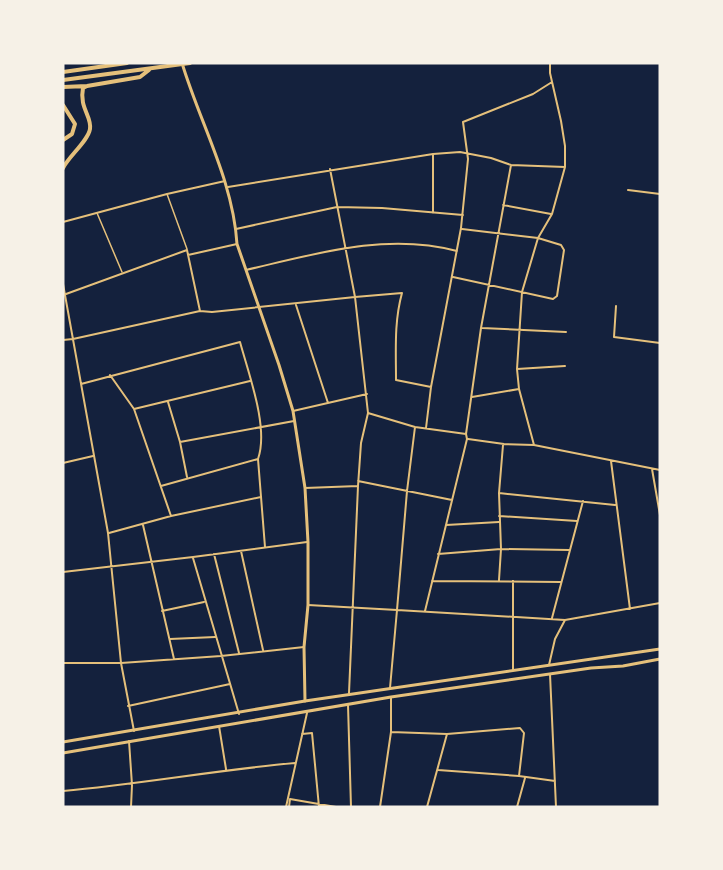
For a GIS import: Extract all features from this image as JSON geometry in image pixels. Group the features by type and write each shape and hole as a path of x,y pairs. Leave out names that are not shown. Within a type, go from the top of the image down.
{"main road":[{"path":"63,72 127,63"},
{"path":"63,80 190,63"},
{"path":"182,64 228,187 237,243 293,411 305,488 308,542 304,701"},
{"path":"63,87 87,86 140,77 149,70"},
{"path":"63,168 89,132 90,125 82,103 83,88 87,86"},
{"path":"63,105 75,124 72,134 63,140"},
{"path":"63,741 239,714 349,694 660,649"},
{"path":"630,653 627,660 632,664"},
{"path":"612,656 617,662 612,666"},
{"path":"63,753 392,697 660,659"},
{"path":"453,679 454,689"}],"street":[{"path":"534,445 519,390 522,292 538,238 552,214 565,167 565,146 550,63"},
{"path":"426,428 431,387 463,215 467,153 463,122 533,94 552,82"},
{"path":"228,187 433,154 467,153 511,165 565,167"},
{"path":"433,154 433,213"},
{"path":"425,611 467,439 481,328 511,165"},
{"path":"330,170 355,297 368,413 361,443 358,481 349,694"},
{"path":"63,222 225,181"},
{"path":"628,190 660,194"},
{"path":"167,194 187,250 200,311"},
{"path":"503,205 552,214"},
{"path":"236,229 338,207 382,208 463,215"},
{"path":"97,212 122,273"},
{"path":"453,277 553,299 557,296 564,247 538,238 461,228"},
{"path":"188,255 237,243"},
{"path":"246,270 361,245 410,243 457,251"},
{"path":"66,294 187,250"},
{"path":"63,284 108,533 121,663 134,731"},
{"path":"63,340 200,311 296,305 402,293 396,334 396,380 431,387"},
{"path":"296,305 328,403"},
{"path":"616,306 614,338 660,343"},
{"path":"481,328 566,333"},
{"path":"81,384 240,342 262,429 258,459 265,546"},
{"path":"518,369 565,366"},
{"path":"110,375 134,409 171,516"},
{"path":"134,409 250,381"},
{"path":"472,397 519,390"},
{"path":"293,411 367,394"},
{"path":"168,402 188,478"},
{"path":"368,413 415,427 466,434"},
{"path":"180,442 294,422"},
{"path":"390,688 407,491 415,427"},
{"path":"467,439 534,445 660,471"},
{"path":"499,580 501,549 499,493 504,444"},
{"path":"63,463 93,456"},
{"path":"160,486 258,459"},
{"path":"611,461 630,609"},
{"path":"652,469 660,515"},
{"path":"358,481 453,500"},
{"path":"305,488 358,486"},
{"path":"499,493 616,505"},
{"path":"108,533 171,516 261,497"},
{"path":"552,618 583,501"},
{"path":"499,516 578,521"},
{"path":"446,525 499,522"},
{"path":"143,525 174,659"},
{"path":"63,572 308,542"},
{"path":"438,554 501,549 569,550"},
{"path":"241,551 263,650"},
{"path":"214,554 239,652"},
{"path":"193,557 239,714"},
{"path":"432,581 561,582"},
{"path":"513,581 513,670"},
{"path":"162,611 205,602"},
{"path":"308,605 565,620 660,603"},
{"path":"549,665 555,639 565,620"},
{"path":"170,639 215,636"},
{"path":"63,663 121,663 304,647"},
{"path":"550,674 556,807"},
{"path":"128,705 230,684"},
{"path":"380,807 391,732 392,697"},
{"path":"348,705 351,807"},
{"path":"288,807 307,712"},
{"path":"219,726 226,769"},
{"path":"391,732 447,734 520,728 524,733 519,776"},
{"path":"301,734 312,733 319,806"},
{"path":"427,807 447,734"},
{"path":"129,741 131,807"},
{"path":"63,791 132,785 226,769 295,764"},
{"path":"438,770 555,781"},
{"path":"517,807 525,778"},
{"path":"290,799 319,806 336,807"}]}
